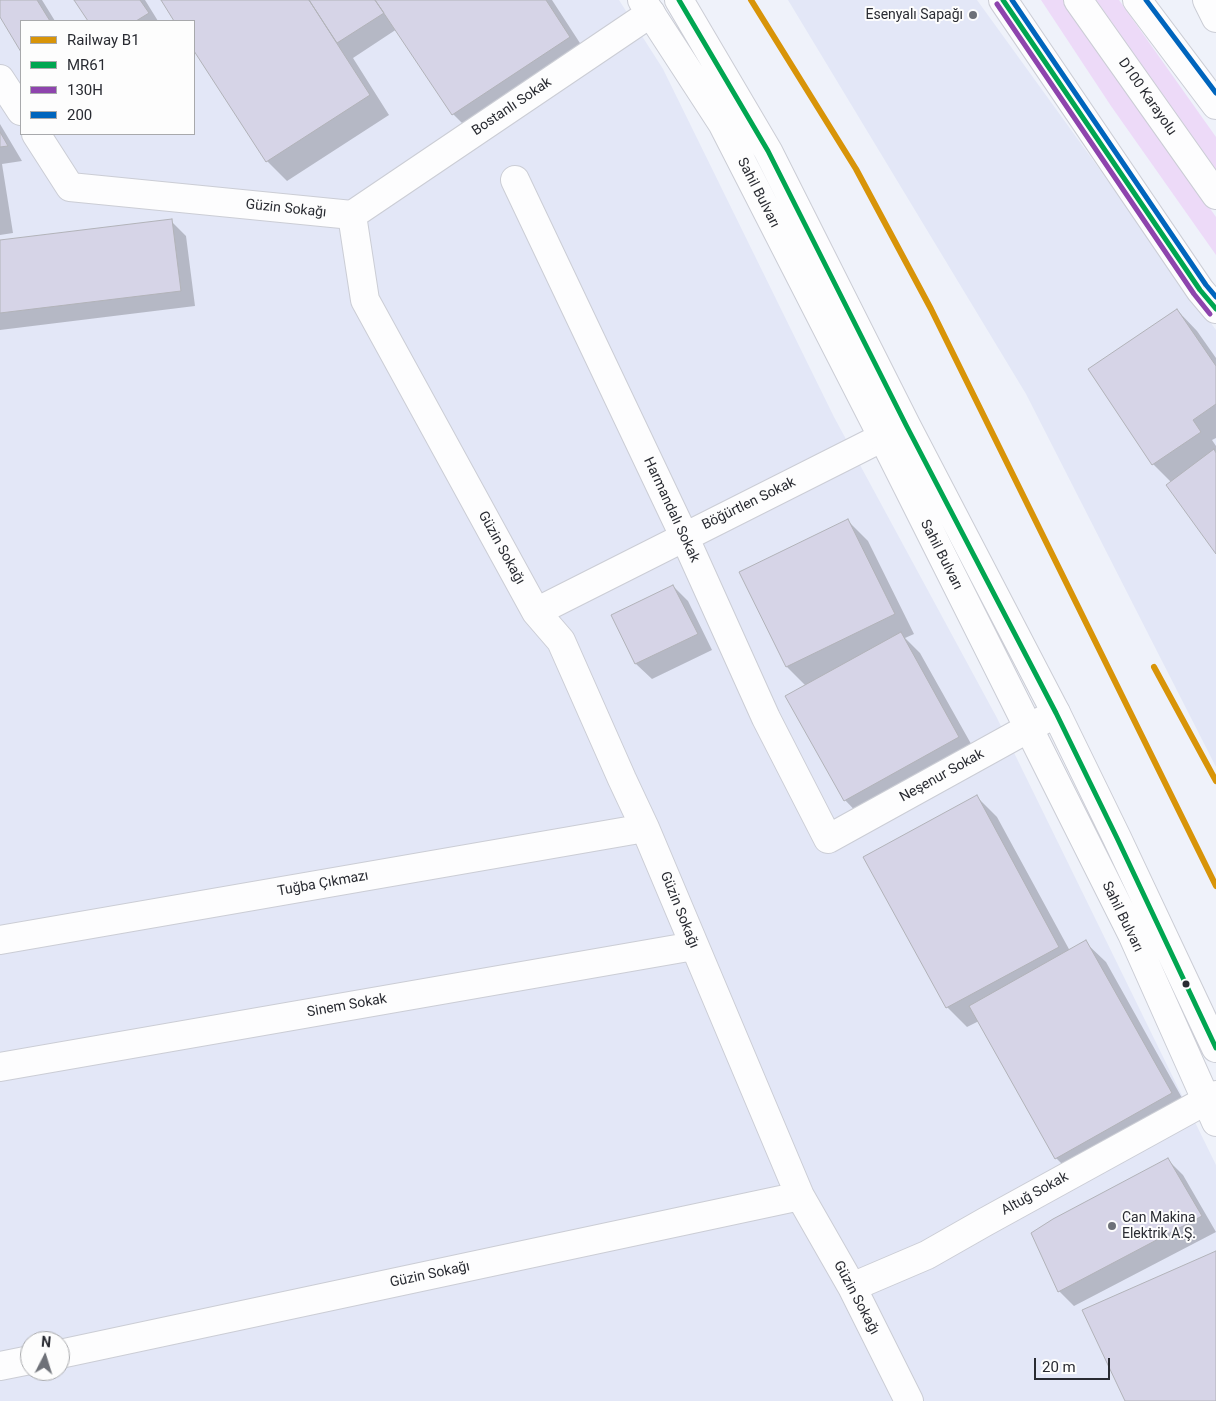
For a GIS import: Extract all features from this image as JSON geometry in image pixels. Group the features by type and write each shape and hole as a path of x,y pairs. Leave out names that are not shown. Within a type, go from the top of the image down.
{"main road":[{"name":"Sahil Bulvarı","path":"678,0 768,151 906,425 1056,713 1216,1048"},
{"path":"1003,0 1200,290 1216,309"},
{"name":"D100 Karayolu","path":"1078,0 1216,195"},
{"path":"1137,0 1216,105"},
{"path":"1207,0 1216,18"},
{"name":"Sahil Bulvarı","path":"655,4 722,123 882,438 1132,934 1212,1106"},
{"name":"Bostanlı Sokak","path":"352,215 655,4"},
{"path":"0,79 20,110"},
{"name":"Güzin Sokağı","path":"37,135 70,187 352,215 365,300 536,612 561,641 645,828 800,1196 852,1288 909,1401"},
{"name":"Harmandalı Sokak","path":"515,180 684,536 766,718 828,839"},
{"name":"Böğürtlen Sokak","path":"536,612 906,425"},
{"name":"Neşenur Sokak","path":"828,839 1056,713"},
{"name":"Tuğba Çıkmazı","path":"0,940 645,828"},
{"name":"Sinem Sokak","path":"0,1067 694,946"},
{"name":"Altuğ Sokak","path":"852,1288 927,1255 985,1222 1212,1106"},
{"name":"Güzin Sokağı","path":"70,1352 800,1196"},
{"path":"0,1366 20,1362"}],"shaded area":[{"path":"0,0 619,0 663,69 834,417 997,718 1216,1165 1216,1401 0,1401"},
{"path":"788,0 977,0 1216,330 1216,767 1026,394"},
{"path":"1041,0 1063,0 1216,217 1216,255 1111,106"},
{"path":"1096,0 1119,0 1216,137 1216,172"}],"building":[{"path":"0,0 37,0 49,20 20,20 20,50 0,17"},
{"path":"74,0 140,0 149,13 138,20 87,20"},
{"path":"161,0 309,0 370,95 266,162 195,53 195,20 173,20"},
{"path":"309,0 375,0 384,13 337,43"},
{"path":"375,0 546,0 570,37 452,115"},
{"path":"0,132 8,146 0,147"},
{"path":"172,219 181,291 0,313 0,240"},
{"path":"1177,309 1216,366 1216,404 1193,420 1201,432 1152,465 1088,369"},
{"path":"1214,449 1216,453 1216,554 1166,485"},
{"path":"848,519 895,614 786,667 739,572"},
{"path":"673,585 698,634 635,664 611,615"},
{"path":"901,632 959,737 844,801 785,696"},
{"path":"977,795 1059,947 946,1008 863,857"},
{"path":"1086,940 1172,1093 1055,1159 969,1006"},
{"name":"Can Makina Elektrik A.Ş.","path":"1168,1158 1202,1216 1058,1292 1031,1233 1053,1219"},
{"path":"1216,1251 1216,1401 1125,1401 1082,1310"}],"rail line":[{"name":"B1","path":"751,0 856,169 931,309 1216,886"},
{"name":"B1","path":"1154,667 1216,781"}],"transit line":[{"name":"MR61","path":"679,0 768,151 906,425 1056,713 1216,1048"},
{"name":"MR61","path":"1003,0 1200,290 1216,309"},
{"name":"200","path":"1012,0 1216,297"},
{"name":"200","path":"1146,0 1216,93"},
{"name":"130H","path":"997,4 1194,294 1210,314"}],"place":[{"name":"Esenyalı Sapağı","path":"973,15"},
{"name":"Can Makina Elektrik A.Ş.","path":"1112,1226"}]}
